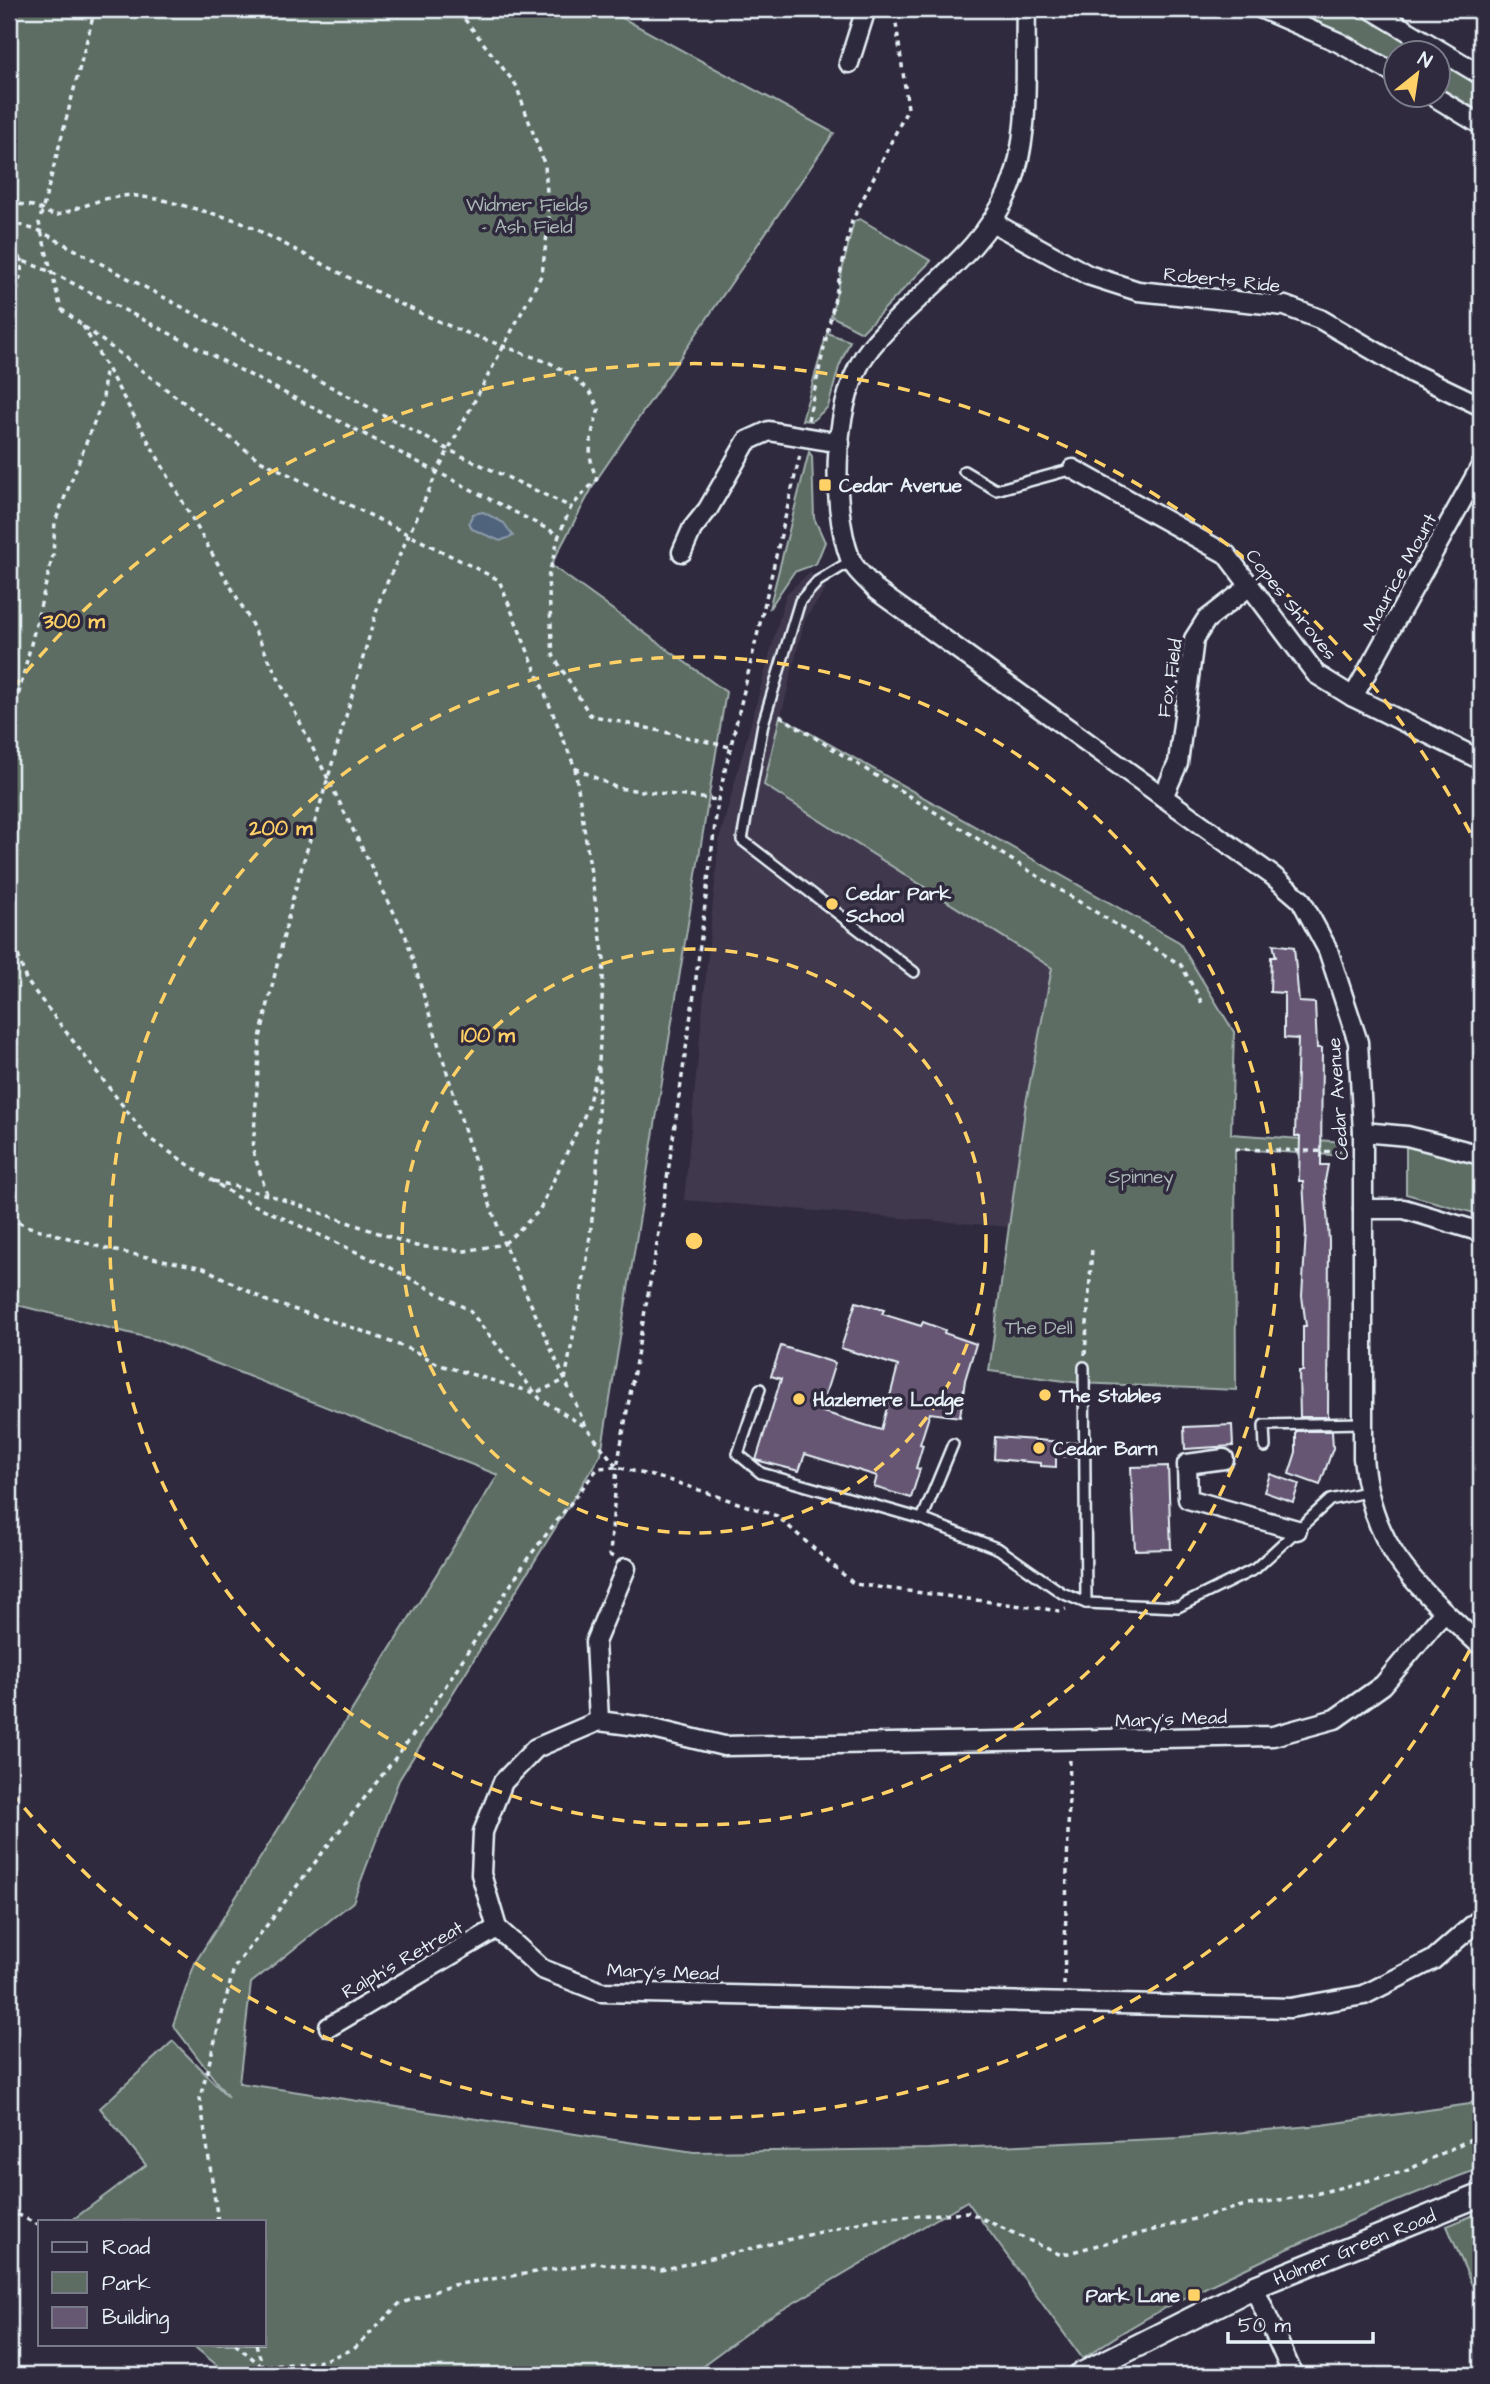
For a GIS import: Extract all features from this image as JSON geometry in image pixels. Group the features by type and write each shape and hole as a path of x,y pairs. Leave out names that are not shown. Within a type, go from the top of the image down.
{"street":[{"path":"849,63 866,9"},
{"name":"Cedar Avenue","path":"1026,9 1021,146 1010,187 992,222 971,250 869,349 850,387 840,443 837,483 842,528 851,561 877,591 1163,796 1301,900 1328,950 1358,1042 1363,1132 1363,1423 1366,1492 1377,1526 1401,1569 1481,1646"},
{"path":"1262,9 1338,42 1382,67"},
{"path":"1371,9 1481,75"},
{"path":"1452,107 1481,125"},
{"name":"Roberts Ride","path":"992,222 1088,275 1138,291 1285,306 1320,319 1414,374 1481,406"},
{"path":"682,552 692,529 708,509 747,441 769,431 840,443"},
{"name":"Maurice Mount","path":"1353,697 1481,466"},
{"name":"Copes Shroves","path":"1073,468 1226,554 1316,674 1353,697 1481,760"},
{"name":"Fox Field","path":"1163,796 1178,763 1194,639 1206,621 1250,586"},
{"path":"1363,1132 1407,1136 1481,1155"},
{"path":"1363,1209 1404,1209 1481,1232"},
{"path":"1224,1459 1187,1464 1188,1499 1297,1530"},
{"path":"497,1928 481,1874 483,1832 503,1782 536,1748 598,1721 595,1642 626,1568"},
{"name":"Mary's Mead","path":"598,1721 645,1727 724,1746 1070,1742 1273,1736 1335,1719 1383,1685 1444,1612"},
{"name":"Mary's Mead","path":"497,1928 542,1969 601,1992 1290,2008 1364,1994 1433,1960 1481,1918"},
{"name":"Ralph's Retreat","path":"329,2027 497,1928"},
{"name":"Holmer Green Road","path":"1079,2375 1254,2287 1481,2195"},
{"path":"1254,2287 1293,2375"}],"lane":[{"path":"964,471 996,490 1073,468"},
{"path":"851,561 818,580 800,601 763,724 743,840 914,972"},
{"path":"1084,1367 1086,1603"},
{"path":"760,1389 738,1454 761,1473 922,1519 999,1549 1062,1593 1086,1603 1178,1607 1255,1569 1329,1500 1366,1492"},
{"path":"1265,1447 1264,1425 1363,1423"},
{"path":"922,1519 953,1444"}],"path":[{"path":"9,32 19,9"},
{"path":"96,9 43,209 40,232 61,309 258,459 499,580 575,768 604,959 597,1179 586,1267 565,1380"},
{"path":"267,1195 253,1151 260,1038 292,901 381,596 438,470 542,274 549,219 545,166 516,85 459,12 452,9"},
{"path":"626,1568 610,1555 617,1467 660,1227 694,993 718,800 805,435 852,221 908,108 894,9"},
{"path":"9,203 43,209 55,216 104,199 130,195 163,200 240,221 396,302 503,347 550,363 570,374 590,392 599,409 589,443 590,464 597,479 571,507 559,535 548,578 553,655 590,715 730,747"},
{"path":"9,222 40,232 449,450 571,507"},
{"path":"9,249 23,261"},
{"path":"9,256 51,272 559,535"},
{"path":"9,333 23,261"},
{"path":"83,326 248,617 406,937 468,1142 504,1244 586,1427 617,1467"},
{"path":"9,733 53,555 55,522 103,400 105,365"},
{"path":"783,704 780,716 797,728 1181,965 1202,1003"},
{"path":"575,768 617,788 718,800"},
{"path":"9,927 26,980 147,1137 237,1197 387,1266 469,1310 536,1393 586,1427"},
{"path":"214,1181 267,1195 416,1246 465,1251 504,1244 539,1211 587,1110 599,1062"},
{"path":"1235,1149 1362,1153"},
{"path":"9,1218 26,1226 111,1250 204,1268 268,1301 357,1329 414,1351 440,1365 536,1393 565,1380"},
{"path":"1084,1367 1092,1248"},
{"path":"218,2220 200,2098 234,1968 419,1727 528,1558 598,1468 617,1467 672,1481 776,1516 854,1584 1059,1611 1086,1603"},
{"path":"1064,2002 1070,1742"},
{"path":"264,2367 322,2361 354,2349 399,2304 453,2285 595,2263 661,2270 875,2219 968,2212 1060,2255 1242,2206 1311,2195 1406,2171 1481,2134"},
{"path":"9,2217 15,2213 38,2225"},
{"path":"238,2346 273,2375"},
{"path":"257,2346 264,2367"}],"shaded area":[{"name":"Cedar Park School","path":"810,572 826,589 805,619 764,785 1052,968 1026,1103 1010,1227 684,1200 719,840 786,594"}],"green space":[{"name":"Widmer Fields - Ash Field","path":"9,9 606,9 834,133 597,479 551,565 726,692 601,1454 399,1780 353,1902 251,1983 239,2083 694,2152 928,2149 1180,2138 1322,2125 1470,2104 1481,2094 1481,2168 1367,2213 1210,2285 1145,2319 1083,2359 967,2201 763,2321 707,2362 696,2375 229,2375 193,2346 266,2346 266,2220 72,2220 146,2165 100,2108 173,2041 228,2097 173,2025 195,1963 498,1475 157,1340 9,1303 9,327 18,286 9,281"},
{"path":"1292,9 1362,9 1411,38 1382,38 1382,54"},
{"path":"1452,62 1481,79 1481,112 1452,94"},
{"path":"860,219 931,261 862,332 831,316 854,221"},
{"path":"827,333 850,341 839,367 828,407 812,421 802,420"},
{"path":"809,452 812,456 814,518 825,542 816,564 794,572 769,609"},
{"path":"780,716 1179,942 1234,1032 1231,1134 1345,1142 1346,1156 1235,1149 1236,1390 1080,1383 989,1371 1026,1103 1052,968 764,785"},
{"path":"1406,1144 1481,1165 1481,1215 1406,1194"},
{"path":"1481,2212 1481,2306 1447,2226"}],"water":[{"path":"483,512 504,523 513,536 500,541 472,529 469,522 473,514"}],"building":[{"path":"1273,944 1294,947 1299,1002 1315,1003 1317,1048 1322,1048 1321,1165 1328,1165 1325,1181 1329,1241 1328,1417 1300,1417 1299,1371 1303,1371 1303,1326 1306,1326 1302,1296 1306,1232 1303,1181 1299,1181 1300,1136 1295,1136 1298,1039 1284,1038 1284,993 1270,992 1271,957 1276,957"},
{"name":"Hazlemere Lodge","path":"856,1302 884,1310 882,1314 921,1326 923,1322 945,1330 944,1333 976,1344 965,1380 960,1417 930,1413 920,1444 923,1445 916,1468 920,1469 911,1498 874,1487 877,1476 805,1454 799,1471 756,1460 781,1379 771,1376 781,1346 835,1363 820,1411 881,1430 898,1366 841,1348"},
{"path":"1232,1425 1233,1446 1185,1449 1184,1427"},
{"path":"1296,1431 1332,1431 1333,1448 1320,1485 1289,1474 1296,1452"},
{"name":"Cedar Barn","path":"995,1437 1078,1443 1078,1457 1056,1456 1056,1467 994,1459"},
{"path":"1168,1466 1171,1549 1135,1550 1131,1467"},
{"path":"1270,1474 1299,1484 1293,1502 1264,1492"}],"place":[{"name":"Cedar Avenue","path":"825,485"},
{"name":"Cedar Park School","path":"832,904"},
{"name":"The Stables","path":"1045,1395"},
{"name":"Hazlemere Lodge","path":"799,1399"},
{"name":"Cedar Barn","path":"1039,1448"},
{"name":"Park Lane","path":"1194,2295"}],"park label":[{"name":"Spinney","path":"1141,1176"},
{"name":"The Dell","path":"1039,1327"}]}
